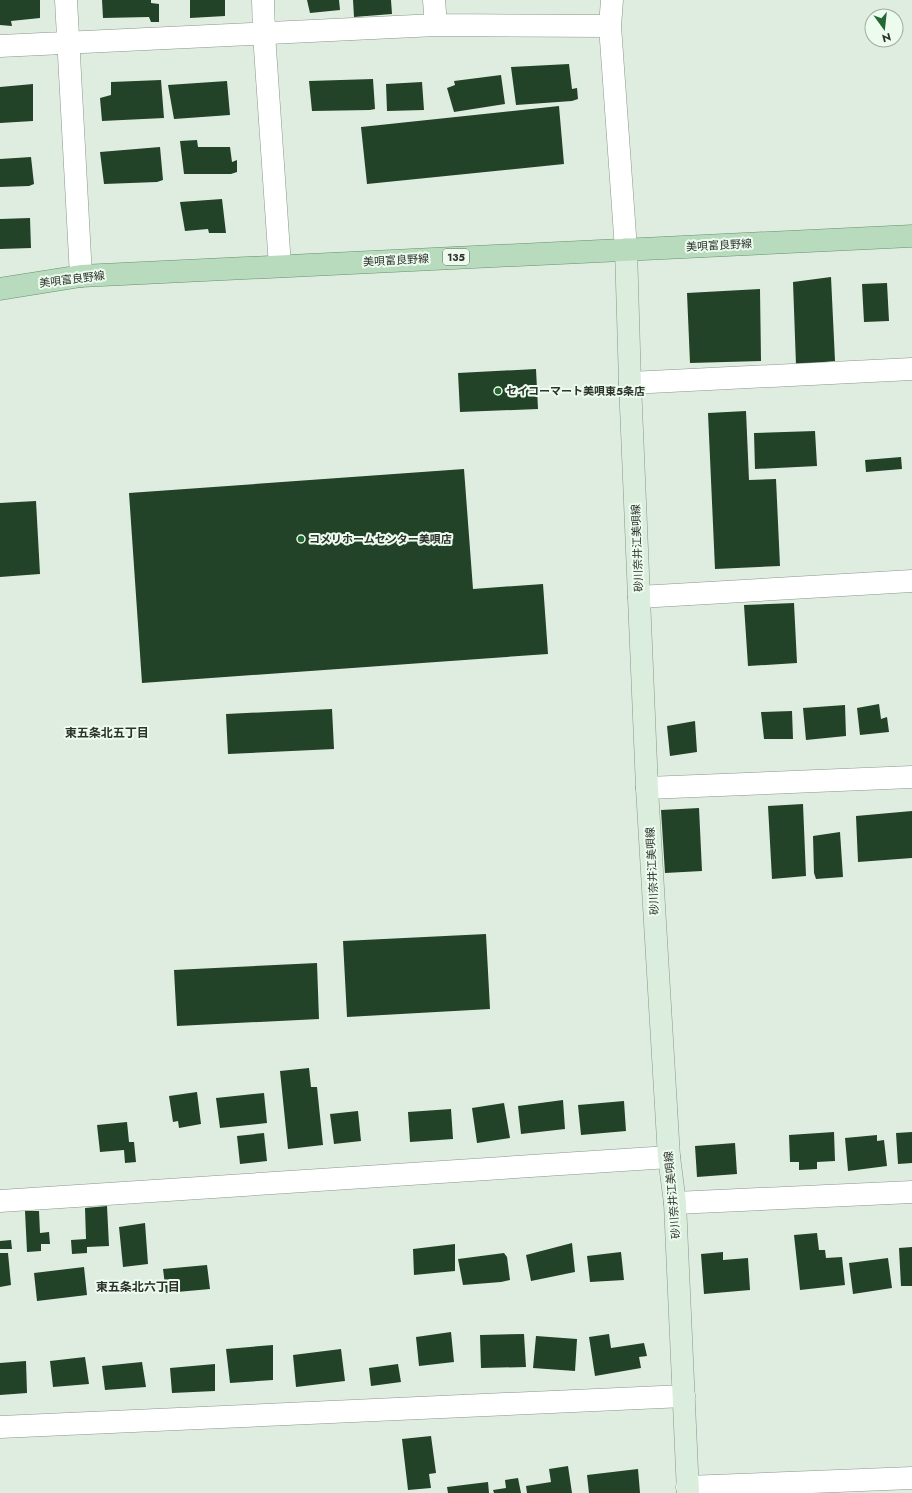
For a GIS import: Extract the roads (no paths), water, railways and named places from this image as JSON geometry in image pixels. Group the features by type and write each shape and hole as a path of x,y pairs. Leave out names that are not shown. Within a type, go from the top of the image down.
{"main road":[{"name":"美唄富良野線","path":"0,289 81,276 912,236"},
{"name":"砂川奈井江美唄線","path":"626,249 630,383 647,788 668,1157 675,1204 687,1490"}],"street":[{"path":"66,0 81,276"},
{"path":"263,0 280,266"},
{"path":"434,0 436,25"},
{"path":"612,0 610,26 626,249"},
{"path":"0,46 436,25 610,26"},
{"path":"630,383 912,369"},
{"path":"639,597 912,581"},
{"path":"647,788 912,777"},
{"path":"0,1201 668,1157"},
{"path":"675,1204 912,1192"},
{"path":"0,1427 684,1396"},
{"path":"687,1490 912,1478"}],"place":[{"name":"セイコーマート美唄東5条店","path":"498,391"},
{"name":"コメリホームセンター美唄店","path":"301,539"}],"district":[{"name":"東五条北五丁目","path":"107,733"},
{"name":"東五条北六丁目","path":"138,1287"}]}
